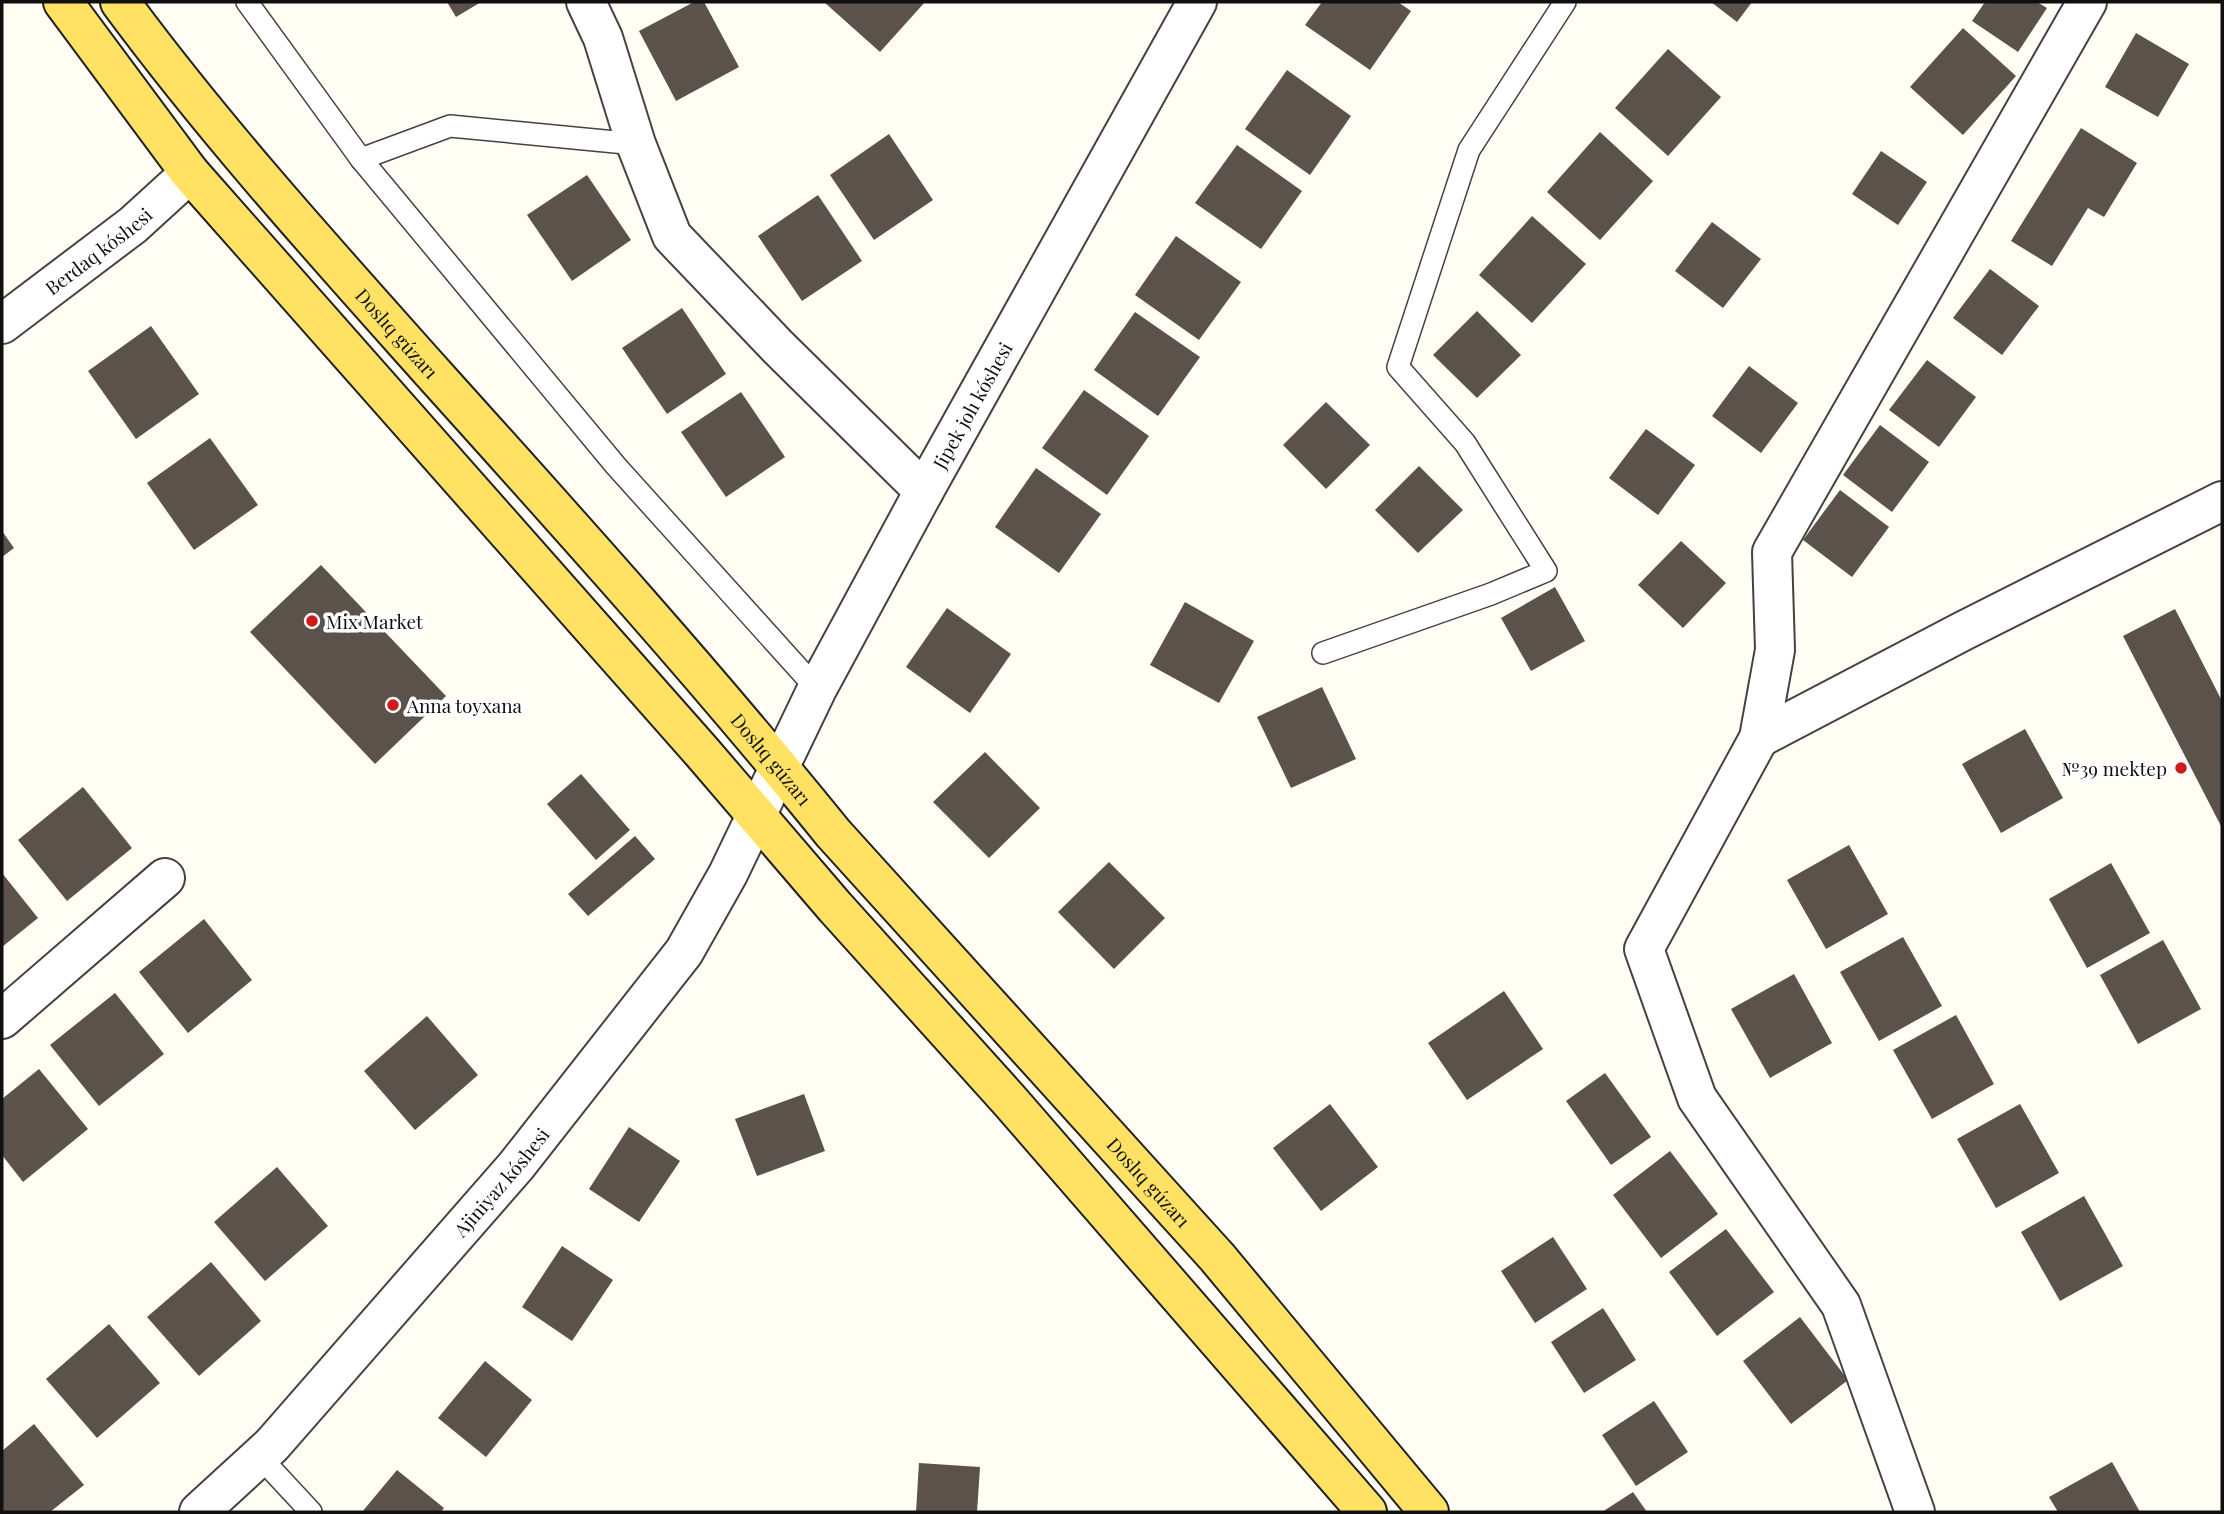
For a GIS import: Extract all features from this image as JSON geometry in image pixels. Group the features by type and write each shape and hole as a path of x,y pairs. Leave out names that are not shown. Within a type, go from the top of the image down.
{"main road":[{"path":"63,2 190,173 835,907 1009,1100 1367,1512"},
{"name":"Doslıq gúzarı","path":"120,2 170,70 303,227 548,501 833,833 1217,1257 1429,1512"}],"street":[{"path":"586,2 603,38 636,144 671,236 924,491"},
{"name":"Jipek jolı kóshesi","path":"755,814 817,689 924,491 1197,2"},
{"path":"1915,1512 1842,1305 1697,1098 1644,949 1759,738 1775,650 1772,552 2087,2"},
{"name":"Berdaq kóshesi","path":"2,324 133,225 190,173"},
{"path":"1759,738 1963,631 2222,501"},
{"name":"Ajiniyaz kóshesi","path":"199,1512 260,1457 516,1166 684,952 728,874 755,814"},
{"path":"2,1019 165,878"}],"lane":[{"path":"247,2 362,159 616,466 817,689"},
{"path":"1323,653 1491,594 1546,571 1465,443 1398,367 1469,150 1565,2"},
{"path":"362,159 450,126 636,144"},
{"path":"260,1457 311,1512"}],"building":[{"path":"447,2 481,2 456,17"},
{"path":"694,2 704,2 739,67 676,101 639,31"},
{"path":"824,2 925,2 880,52"},
{"path":"1322,2 1398,2 1411,11 1370,70 1305,25"},
{"path":"1711,2 1752,2 1737,22"},
{"path":"1985,2 2037,2 2047,8 2018,52 1972,21"},
{"path":"1963,28 2016,76 1963,135 1910,87"},
{"path":"2136,33 2189,64 2158,117 2105,87"},
{"path":"1668,49 1721,97 1668,156 1615,108"},
{"path":"1287,70 1351,116 1310,175 1245,129"},
{"path":"2081,128 2137,163 2104,217 2088,208 2052,266 2011,241"},
{"path":"1600,132 1653,181 1600,240 1547,192"},
{"path":"889,134 933,200 874,240 830,175"},
{"path":"1237,145 1302,191 1261,249 1195,203"},
{"path":"1881,151 1927,182 1898,225 1852,194"},
{"path":"587,175 631,240 572,281 527,215"},
{"path":"818,195 862,261 802,301 758,236"},
{"path":"1532,216 1586,264 1532,323 1479,275"},
{"path":"1712,222 1761,259 1723,308 1675,271"},
{"path":"1176,236 1241,282 1199,340 1135,295"},
{"path":"1990,269 2039,306 2002,355 1953,318"},
{"path":"682,308 726,374 667,414 622,348"},
{"path":"1477,311 1521,355 1477,398 1433,355"},
{"path":"1135,312 1200,357 1158,416 1094,370"},
{"path":"151,326 199,394 136,439 88,371"},
{"path":"1927,360 1976,397 1939,447 1889,410"},
{"path":"1749,366 1798,403 1761,453 1712,416"},
{"path":"1084,390 1149,436 1107,495 1042,448"},
{"path":"741,392 785,457 726,497 681,432"},
{"path":"1326,402 1370,445 1326,489 1283,445"},
{"path":"1880,425 1929,462 1892,512 1843,475"},
{"path":"1646,429 1695,465 1658,515 1609,478"},
{"path":"210,438 258,505 194,550 147,483"},
{"path":"1419,466 1463,510 1418,553 1375,510"},
{"path":"1036,468 1101,514 1059,573 995,527"},
{"path":"1840,490 1889,527 1852,577 1803,540"},
{"path":"2,531 14,548 2,557"},
{"path":"1681,541 1726,583 1683,628 1638,585"},
{"path":"321,565 446,696 375,764 250,632"},
{"path":"1555,587 1585,641 1531,671 1501,618"},
{"path":"1185,602 1254,641 1219,703 1150,665"},
{"path":"947,608 1011,654 970,713 906,667"},
{"path":"2175,609 2222,701 2222,828 2123,636"},
{"path":"1322,687 1356,759 1291,788 1257,717"},
{"path":"2025,729 2063,798 2001,833 1962,764"},
{"path":"985,752 1040,808 989,858 933,802"},
{"path":"581,774 630,830 596,860 547,804"},
{"path":"83,787 132,848 67,901 18,840"},
{"path":"635,836 655,859 588,916 568,894"},
{"path":"1849,845 1888,914 1826,949 1787,880"},
{"path":"1109,862 1165,918 1114,969 1058,912"},
{"path":"2111,863 2150,933 2087,968 2049,899"},
{"path":"2,873 38,918 2,947"},
{"path":"204,919 252,980 188,1033 139,972"},
{"path":"1903,937 1942,1006 1879,1041 1840,972"},
{"path":"2163,940 2201,1009 2138,1044 2100,975"},
{"path":"1794,974 1832,1043 1770,1078 1731,1009"},
{"path":"1504,991 1543,1049 1467,1100 1428,1043"},
{"path":"115,993 164,1054 99,1106 50,1045"},
{"path":"1956,1015 1994,1084 1932,1119 1893,1050"},
{"path":"427,1016 478,1075 415,1130 364,1071"},
{"path":"39,1069 88,1129 23,1182 2,1155 2,1099"},
{"path":"1605,1073 1651,1137 1611,1165 1566,1101"},
{"path":"804,1094 825,1151 757,1176 735,1119"},
{"path":"1330,1104 1378,1167 1321,1211 1273,1148"},
{"path":"2020,1104 2059,1173 1996,1208 1957,1139"},
{"path":"629,1127 680,1161 639,1222 589,1189"},
{"path":"1670,1151 1718,1214 1661,1258 1613,1195"},
{"path":"277,1167 328,1226 265,1281 214,1222"},
{"path":"2084,1196 2123,1266 2060,1301 2021,1232"},
{"path":"1726,1229 1774,1292 1717,1336 1669,1272"},
{"path":"1553,1237 1587,1289 1535,1323 1501,1271"},
{"path":"562,1246 613,1280 572,1341 522,1307"},
{"path":"211,1262 261,1321 199,1376 147,1317"},
{"path":"1603,1308 1636,1360 1584,1393 1551,1342"},
{"path":"1800,1317 1848,1380 1791,1424 1743,1361"},
{"path":"109,1324 160,1383 97,1438 46,1379"},
{"path":"485,1361 532,1400 486,1457 438,1418"},
{"path":"1654,1401 1688,1452 1636,1486 1602,1435"},
{"path":"34,1424 84,1485 50,1512 2,1512 2,1451"},
{"path":"2112,1462 2140,1512 2058,1512 2049,1497"},
{"path":"919,1463 980,1467 977,1512 916,1512"},
{"path":"397,1470 444,1508 441,1512 362,1512"},
{"path":"1633,1492 1647,1512 1602,1512"}],"place":[{"name":"Mix Market","path":"312,621"},
{"name":"Anna toyxana","path":"393,705"},
{"name":"№39 mektep","path":"2181,768"}]}
